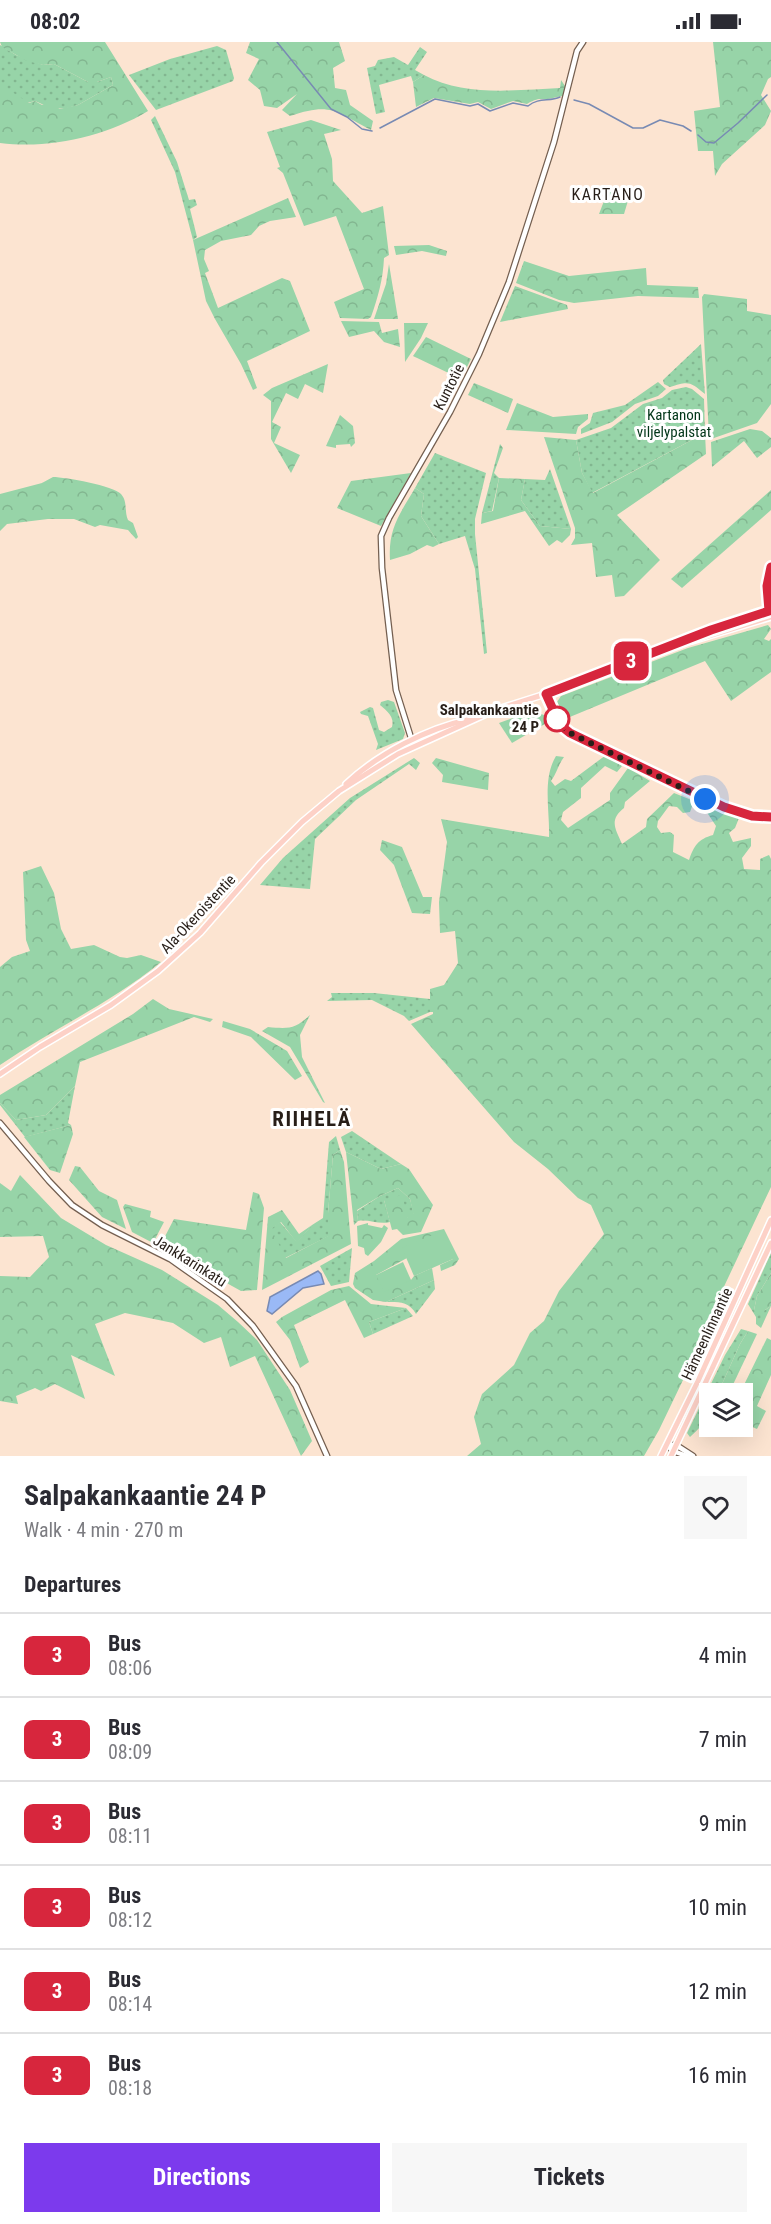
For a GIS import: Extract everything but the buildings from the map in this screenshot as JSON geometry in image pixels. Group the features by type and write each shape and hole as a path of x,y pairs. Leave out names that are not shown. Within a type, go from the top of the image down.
{"main road":[{"name":"Ala-Okeroistentie","path":"0,1074 117,1001 158,971 200,933 280,843 370,764 443,726 546,694 661,650 770,614"},
{"name":"Ala-Okeroistentie","path":"339,791 398,754 480,716"},
{"name":"Hämeenlinnantie","path":"661,1456 771,1220"},
{"name":"Hämeenlinnantie","path":"673,1451 771,1243"}],"street":[{"name":"Kuntotie","path":"412,741 396,690 381,568 381,536 448,416 494,319 523,244 563,110 575,58 583,42"},
{"path":"770,614 767,586 771,567"},
{"path":"546,694 560,725 570,733 724,807 752,816 771,817"},
{"name":"Jankkarinkatu","path":"0,1123 72,1205 102,1225 170,1259 227,1299 253,1326 296,1386 327,1456"},
{"path":"667,1445 673,1451 687,1456"},
{"path":"673,1451 693,1456"}],"green space":[{"path":"0,42 105,42 148,111 114,128 77,139 38,144 0,143 0,90 9,90 29,103 35,101 42,105 54,100 59,109 78,105 113,85 111,77 97,82 88,82 54,64 43,65 27,61 2,47"},
{"path":"250,42 339,42 345,61 333,68 335,88 346,90 350,105 373,121 371,130 340,114 324,109 290,116 282,110 297,94 277,108 264,106 260,90 248,80 259,59 246,53"},
{"path":"713,42 771,42 771,77 761,95 771,111 765,125 722,164 715,176 713,151 698,151 694,111 720,107"},
{"path":"0,45 16,55 43,65 54,64 88,82 97,82 111,77 113,85 78,105 67,108 53,109 35,101 19,105 0,95"},
{"path":"217,46 226,50 233,81 156,110 129,75 170,59"},
{"path":"420,47 427,52 415,70 424,75 413,82 411,76 379,85 385,112 376,114 367,68 375,66 378,60 394,57 408,65"},
{"path":"424,75 456,87 508,91 560,88 561,80 565,86 564,96 538,99 527,104 513,101 491,109 478,102 470,104 434,98 416,107 413,82"},
{"path":"155,116 177,162 189,200 195,199 197,205 190,209 197,237 193,240 175,172 151,120"},
{"path":"311,120 341,130 324,134 332,159 333,181 362,213 383,206 389,255 384,258 378,295 371,317 368,319 340,318 334,302 364,289 336,216 304,226 283,173 277,168 280,167 267,132"},
{"path":"609,188 630,194 624,214 599,214"},
{"path":"288,198 296,217 270,221 259,226 251,235 221,241 205,250 204,259 209,271 205,273 218,308 282,278 290,281 310,331 247,361 257,388 253,390 206,301 193,240"},
{"path":"429,245 447,251 446,256 422,251 396,255 394,246"},
{"path":"524,261 569,276 646,268 647,285 698,287 699,298 638,296 574,303 559,300 516,283"},
{"path":"389,264 398,319 374,319 386,284"},
{"path":"515,286 567,305 568,309 500,322"},
{"path":"704,294 747,299 747,311 771,315 771,404 757,423 711,439 709,437 702,297"},
{"path":"341,321 379,322 382,333 398,329 400,347 384,342 374,331 349,337"},
{"path":"404,323 428,323 405,362"},
{"path":"426,337 471,359 461,379 413,356"},
{"path":"701,344 705,394 689,383 670,387 664,384 663,380"},
{"path":"328,364 323,393 305,384 298,399 286,393 272,422 281,427 274,443 300,455 291,473 271,439 271,401 263,395 272,388"},
{"path":"658,382 666,389 658,396 635,404 612,422 581,434 581,429 590,423 593,413 625,405"},
{"path":"474,383 513,399 508,413 468,395"},
{"name":"Kartanon viljelypalstat","path":"686,387 704,399 705,433 592,493 582,473 576,440 611,428 643,404 662,398 672,390"},
{"path":"517,403 553,417 588,414 588,419 578,427 576,434 506,430"},
{"path":"340,415 353,426 355,443 351,447 350,444 336,445 336,448 326,446"},
{"path":"750,429 762,431 771,438 771,447 757,458 744,441 712,467 711,442"},
{"path":"705,433 706,454 617,515 660,560 624,596 615,597 612,575 596,577 592,543 571,545 575,538 575,528 544,437 576,440 582,473 593,493"},
{"path":"500,444 503,448 494,473 499,478 492,511 482,513"},
{"path":"435,453 486,473 475,519 487,653 484,654 475,569 465,536 439,544 421,516 424,494 415,488"},
{"path":"550,469 571,529 540,526 521,500 525,479 545,480"},
{"path":"411,473 381,526 337,508 351,481"},
{"path":"53,477 78,480 117,491 124,500 128,520 133,523 138,537 136,539 128,530 100,525 95,527 74,519 48,519 7,524 0,531 0,494 42,483"},
{"path":"499,478 525,479 521,500 540,526 571,529 570,535 562,543 557,540 549,546 525,511 481,524 482,513 493,511"},
{"path":"415,488 424,494 421,516 439,544 433,547 427,545 410,554 390,560 393,530"},
{"path":"771,490 771,510 682,588 671,579"},
{"path":"768,625 771,629 764,639 769,641 771,639 771,672 731,701 705,661 565,719 557,702 561,696 688,648"},
{"path":"388,700 394,702 405,733 403,739 376,750 378,744 368,716 360,712 370,707 373,708 379,730 384,732 392,727 393,723 390,714 380,705 381,702"},
{"path":"532,711 547,716 550,721 512,743 499,723"},
{"path":"606,755 622,766 617,772 605,766 581,788 581,798 563,812 561,820 568,828 610,800 610,793 628,768 650,781 625,802 624,808 616,816 616,829 622,844 646,827 647,819 674,793 694,801 690,812 683,813 677,807 669,806 658,821 657,827 661,833 670,832 674,835 673,852 689,860 697,844 713,835 716,826 706,811 708,807 739,818 735,828 729,833 733,842 751,838 751,846 742,858 744,869 760,870 760,859 769,855 771,859 771,1187 720,1295 720,1303 659,1430 644,1456 467,1456 481,1444 474,1417 482,1394 514,1365 530,1333 544,1321 559,1291 604,1234 591,1205 578,1198 548,1169 514,1142 411,1024 433,1014 430,1012 430,989 444,985 458,963 455,931 440,933 439,902 447,842 441,819 549,837 548,785 556,756 564,757 551,781 555,786 565,779 571,781"},
{"path":"414,758 420,763 416,770 409,764 356,800 315,839 310,889 260,885 283,858 350,798"},
{"path":"436,758 489,773 488,790 442,782 443,775 432,763"},
{"path":"382,840 402,847 423,897 432,897 430,914 412,913 394,865 380,850"},
{"path":"41,866 54,893 61,929 71,949 94,945 120,957 141,955 161,962 102,1003 0,1065 0,967 12,957 30,951 26,940 23,872"},
{"path":"331,993 374,993 430,999 430,1012 409,1021 404,1016 372,1000 327,1001 332,997"},
{"path":"153,999 169,1009 213,1019 210,1022 194,1017 80,1062 75,1086 46,1115 16,1120 0,1103 0,1095 133,1014"},
{"path":"310,1015 300,1035 302,1057 325,1103 290,1047 262,1031 268,1027 291,1027"},
{"path":"223,1021 250,1029 287,1051 302,1076 295,1080 251,1037 222,1027"},
{"path":"75,1086 68,1123 71,1125 25,1137 0,1105 0,1103 16,1120 46,1115"},
{"path":"71,1125 73,1134 60,1173 50,1170 24,1137"},
{"path":"352,1131 401,1164 381,1169 346,1152 341,1137"},
{"path":"336,1136 340,1150 333,1155 328,1213 329,1236 285,1258 270,1229 280,1222 297,1242 312,1225 323,1218 329,1142"},
{"path":"340,1150 344,1162 351,1244 262,1290 268,1217 282,1210 299,1234 312,1225 297,1243 281,1222 271,1229 286,1258 328,1236 333,1155"},
{"path":"346,1152 381,1169 401,1164 409,1169 433,1205 421,1232 403,1235 397,1229 392,1230 384,1200 402,1195 408,1218 414,1217 410,1199 398,1188 357,1210 358,1221 354,1225"},
{"path":"75,1166 80,1167 99,1191 117,1200 126,1229 102,1217 69,1180"},
{"path":"20,1175 61,1218 106,1245 162,1270 218,1305 257,1340 290,1390 312,1441 301,1456 255,1356 230,1367 221,1337 204,1343 173,1323 125,1313 95,1324 115,1376 71,1355 85,1399 55,1384 41,1391 35,1388 16,1396 18,1404 0,1401 0,1276 30,1277 49,1257 43,1236 0,1237 0,1183 11,1191"},
{"path":"398,1188 410,1199 415,1218 408,1218 384,1200 390,1222 358,1221 357,1211 380,1196"},
{"path":"253,1192 259,1194 264,1208 257,1290 241,1291 160,1246 174,1219 246,1230"},
{"path":"125,1204 151,1211 150,1217 164,1222 153,1243 132,1232 123,1207"},
{"path":"368,1223 368,1225 382,1228 384,1225 388,1228 381,1242 368,1256 364,1248 358,1246 357,1226"},
{"path":"444,1229 459,1259 455,1265 441,1271 440,1265 453,1259 403,1248 407,1258 376,1275 411,1280 414,1276 432,1268 434,1280 386,1302 373,1300 355,1288 353,1284 355,1273 401,1239"},
{"path":"442,1231 453,1259 414,1276 402,1248"},
{"path":"352,1248 349,1282 331,1286 320,1266"},
{"path":"771,1253 771,1273 757,1296 754,1310 765,1310 771,1306 761,1328 756,1324 756,1317 748,1304"},
{"path":"403,1262 411,1280 384,1292 376,1275"},
{"path":"771,1273 771,1306 762,1316 758,1315 754,1310 757,1296"},
{"path":"434,1280 435,1289 416,1314 407,1304 386,1302"},
{"path":"349,1286 371,1304 406,1308 369,1322 373,1334 364,1338 345,1300 294,1325 309,1362 300,1368 290,1340 276,1322 331,1290"},
{"path":"406,1308 413,1316 373,1334 369,1322"},
{"path":"741,1329 748,1331 722,1383 711,1383"},
{"path":"748,1331 757,1334 734,1383 722,1383"},
{"path":"767,1338 771,1340 771,1375 757,1406 766,1411 757,1429 753,1427 753,1383 745,1383"},
{"path":"699,1408 699,1428 690,1437 687,1433"}],"water":[{"path":"318,1271 324,1284 303,1288 272,1314 267,1311 270,1297"}],"waterway":[{"path":"277,42 331,109 347,117 362,129 372,131"},
{"path":"698,135 706,142 714,143 767,95"},
{"path":"380,128 435,99 470,106 478,104 490,111 513,103 528,106 560,97"},
{"path":"574,100 589,104 633,128 643,128 660,120 683,126 691,131"}],"bus line":[{"name":"3","path":"771,567 767,586 769,611 711,630 546,694 560,725 570,733 665,781 724,807 752,816 771,817"}],"place":[{"name":"Salpakankaantie 24 P","path":"557,719"}],"district":[{"name":"KARTANO","path":"608,194"},
{"name":"RIIHELÄ","path":"312,1119"}],"route":[{"path":"557,719 563,729 570,733 705,799"}]}
